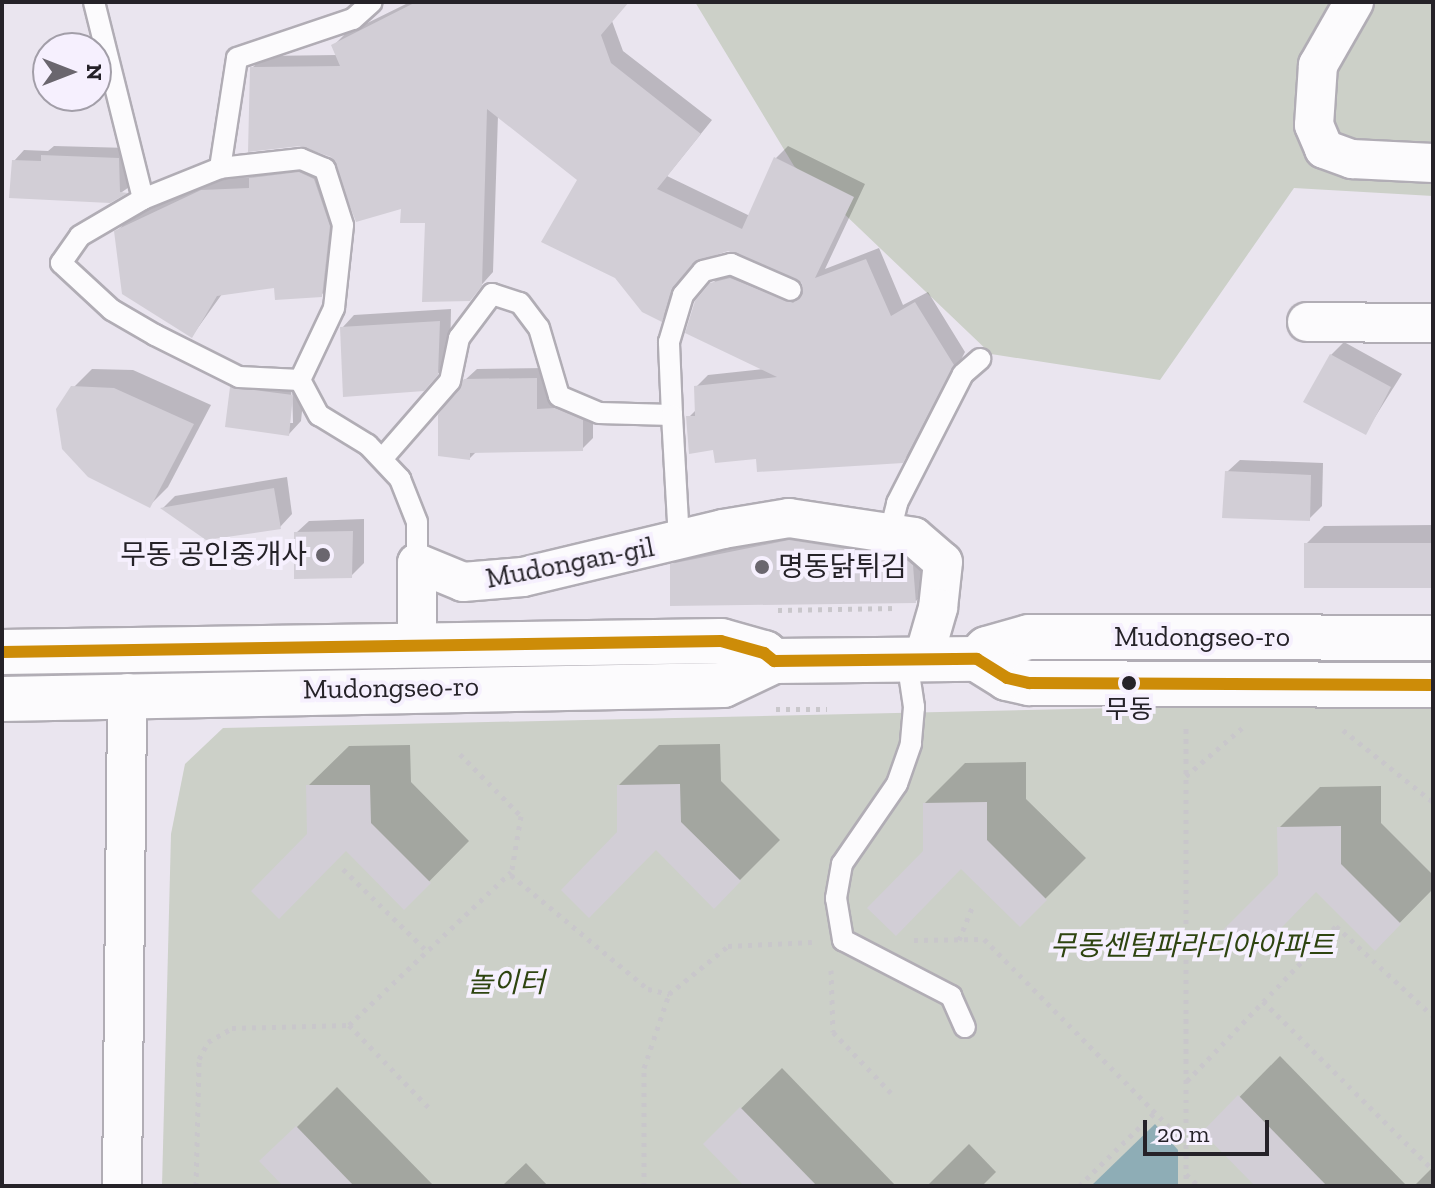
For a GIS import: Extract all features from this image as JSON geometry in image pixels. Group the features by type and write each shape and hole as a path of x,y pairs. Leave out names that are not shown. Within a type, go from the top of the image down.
{"main road":[{"name":"Mudongseo-ro","path":"977,659 987,649 1029,637 1433,638"},
{"name":"Mudongseo-ro","path":"2,652 721,641 764,653 774,661"},
{"name":"Mudongseo-ro","path":"2,699 127,693 723,685 774,661 977,659 1007,678 1029,683 1433,685"}],"street":[{"path":"1354,2 1318,65 1314,125 1324,149 1352,159 1433,163"},
{"path":"1307,322 1433,323"},
{"name":"Mudongan-gil","path":"417,563 463,582 523,577 789,518 890,532 914,537 943,562 938,608 915,660"},
{"path":"417,563 417,645"},
{"path":"122,1186 127,693"}],"lane":[{"path":"94,2 143,199"},
{"path":"220,168 237,58 353,19 372,2"},
{"path":"301,159 325,169 343,225 334,308 300,380 239,377 112,310 61,263 80,236 143,199 220,168 301,159"},
{"name":"Mudongan-gil","path":"679,541 669,342 683,295 703,271 731,264 791,290"},
{"path":"382,459 450,381 459,338 492,294 520,303 539,328 559,396 599,413 672,415"},
{"path":"890,532 897,503 950,398 963,374 980,359"},
{"path":"300,380 319,415 382,459 400,479 417,522 417,563"},
{"path":"915,660 911,744 897,784 842,864 836,898 836,940 951,996 965,1027"}],"path":[{"path":"1186,776 1254,717"},
{"path":"1186,722 1186,1186"},
{"path":"1339,727 1433,802"},
{"path":"196,1186 199,1059 208,1042 232,1028 349,1025 511,872 521,816 460,754"},
{"path":"343,869 427,951"},
{"path":"511,872 648,989 669,994"},
{"path":"959,940 972,907"},
{"path":"1186,1082 1336,926 1433,1016"},
{"path":"644,1186 644,1068 669,994 728,946 836,940 984,939 1186,1144"},
{"path":"836,940 833,1032 891,1093"},
{"path":"1263,1001 1433,1170"},
{"path":"349,1025 432,1111"},
{"path":"1079,1186 1155,1112"},
{"path":"1186,1174 1199,1186"}],"green space":[{"path":"695,2 1433,2 1433,196 1294,188 1160,380 991,354 794,166"},
{"name":"무동센텀파라디아아파트","path":"1433,701 1433,1186 162,1186 171,834 185,764 223,728"}],"water":[{"path":"1155,1124 1178,1150 1178,1186 1091,1186"}],"building":[{"path":"416,2 629,2 601,35 611,63 701,134 657,189 742,229 774,157 854,197 815,278 866,259 891,316 915,302 954,365 903,463 757,472 756,459 715,463 713,450 689,454 686,416 695,416 694,386 777,377 685,333 695,301 710,283 730,278 793,303 803,294 802,283 728,251 693,263 671,291 662,322 642,312 615,278 541,242 577,180 487,109 482,286 470,301 422,302 425,223 400,223 401,209 356,222 331,157 300,146 248,152 250,67 340,66 331,45"},
{"path":"41,155 119,158 120,192 128,193 110,203 9,198 12,160 41,161"},
{"path":"299,172 314,179 330,226 322,297 275,300 274,288 217,296 192,338 122,294 114,231 201,190 249,188 249,178"},
{"path":"440,321 438,375 424,391 343,397 340,327"},
{"path":"1330,354 1391,387 1366,435 1303,402"},
{"path":"537,378 537,409 555,408 583,420 583,451 470,453 470,460 438,456 438,415 464,379"},
{"path":"71,386 114,388 194,424 150,508 88,477 62,449 56,409"},
{"path":"230,387 293,395 289,436 225,427"},
{"path":"1225,471 1311,475 1310,521 1222,518"},
{"path":"274,488 281,529 206,540 160,508"},
{"name":"무동 공인중개사","path":"353,531 352,578 294,579 294,532"},
{"path":"789,540 904,558 913,565 916,603 670,606 670,564"},
{"path":"1304,543 1433,543 1433,588 1304,588"},
{"path":"680,784 681,822 741,881 714,909 656,850 589,918 561,890 617,832 617,785"},
{"path":"306,785 370,785 371,823 431,883 404,910 346,851 279,919 251,891 307,834"},
{"path":"987,802 987,840 1047,900 1020,927 961,869 896,936 867,908 923,851 923,803"},
{"path":"1341,826 1341,864 1401,924 1375,951 1316,892 1250,960 1221,932 1278,875 1277,827"},
{"path":"1238,1095 1327,1186 1255,1186 1202,1132"},
{"path":"740,1107 817,1186 744,1186 703,1144"},
{"path":"296,1126 354,1186 283,1186 259,1161"}],"transit line":[{"path":"2,652 721,641 764,653 774,661 977,659 1007,678 1029,683 1433,685"}],"place":[{"name":"무동 공인중개사","path":"323,555"},
{"name":"명동닭튀김","path":"762,567"},
{"name":"무동","path":"1129,683"}],"park label":[{"name":"놀이터","path":"506,983"}]}
